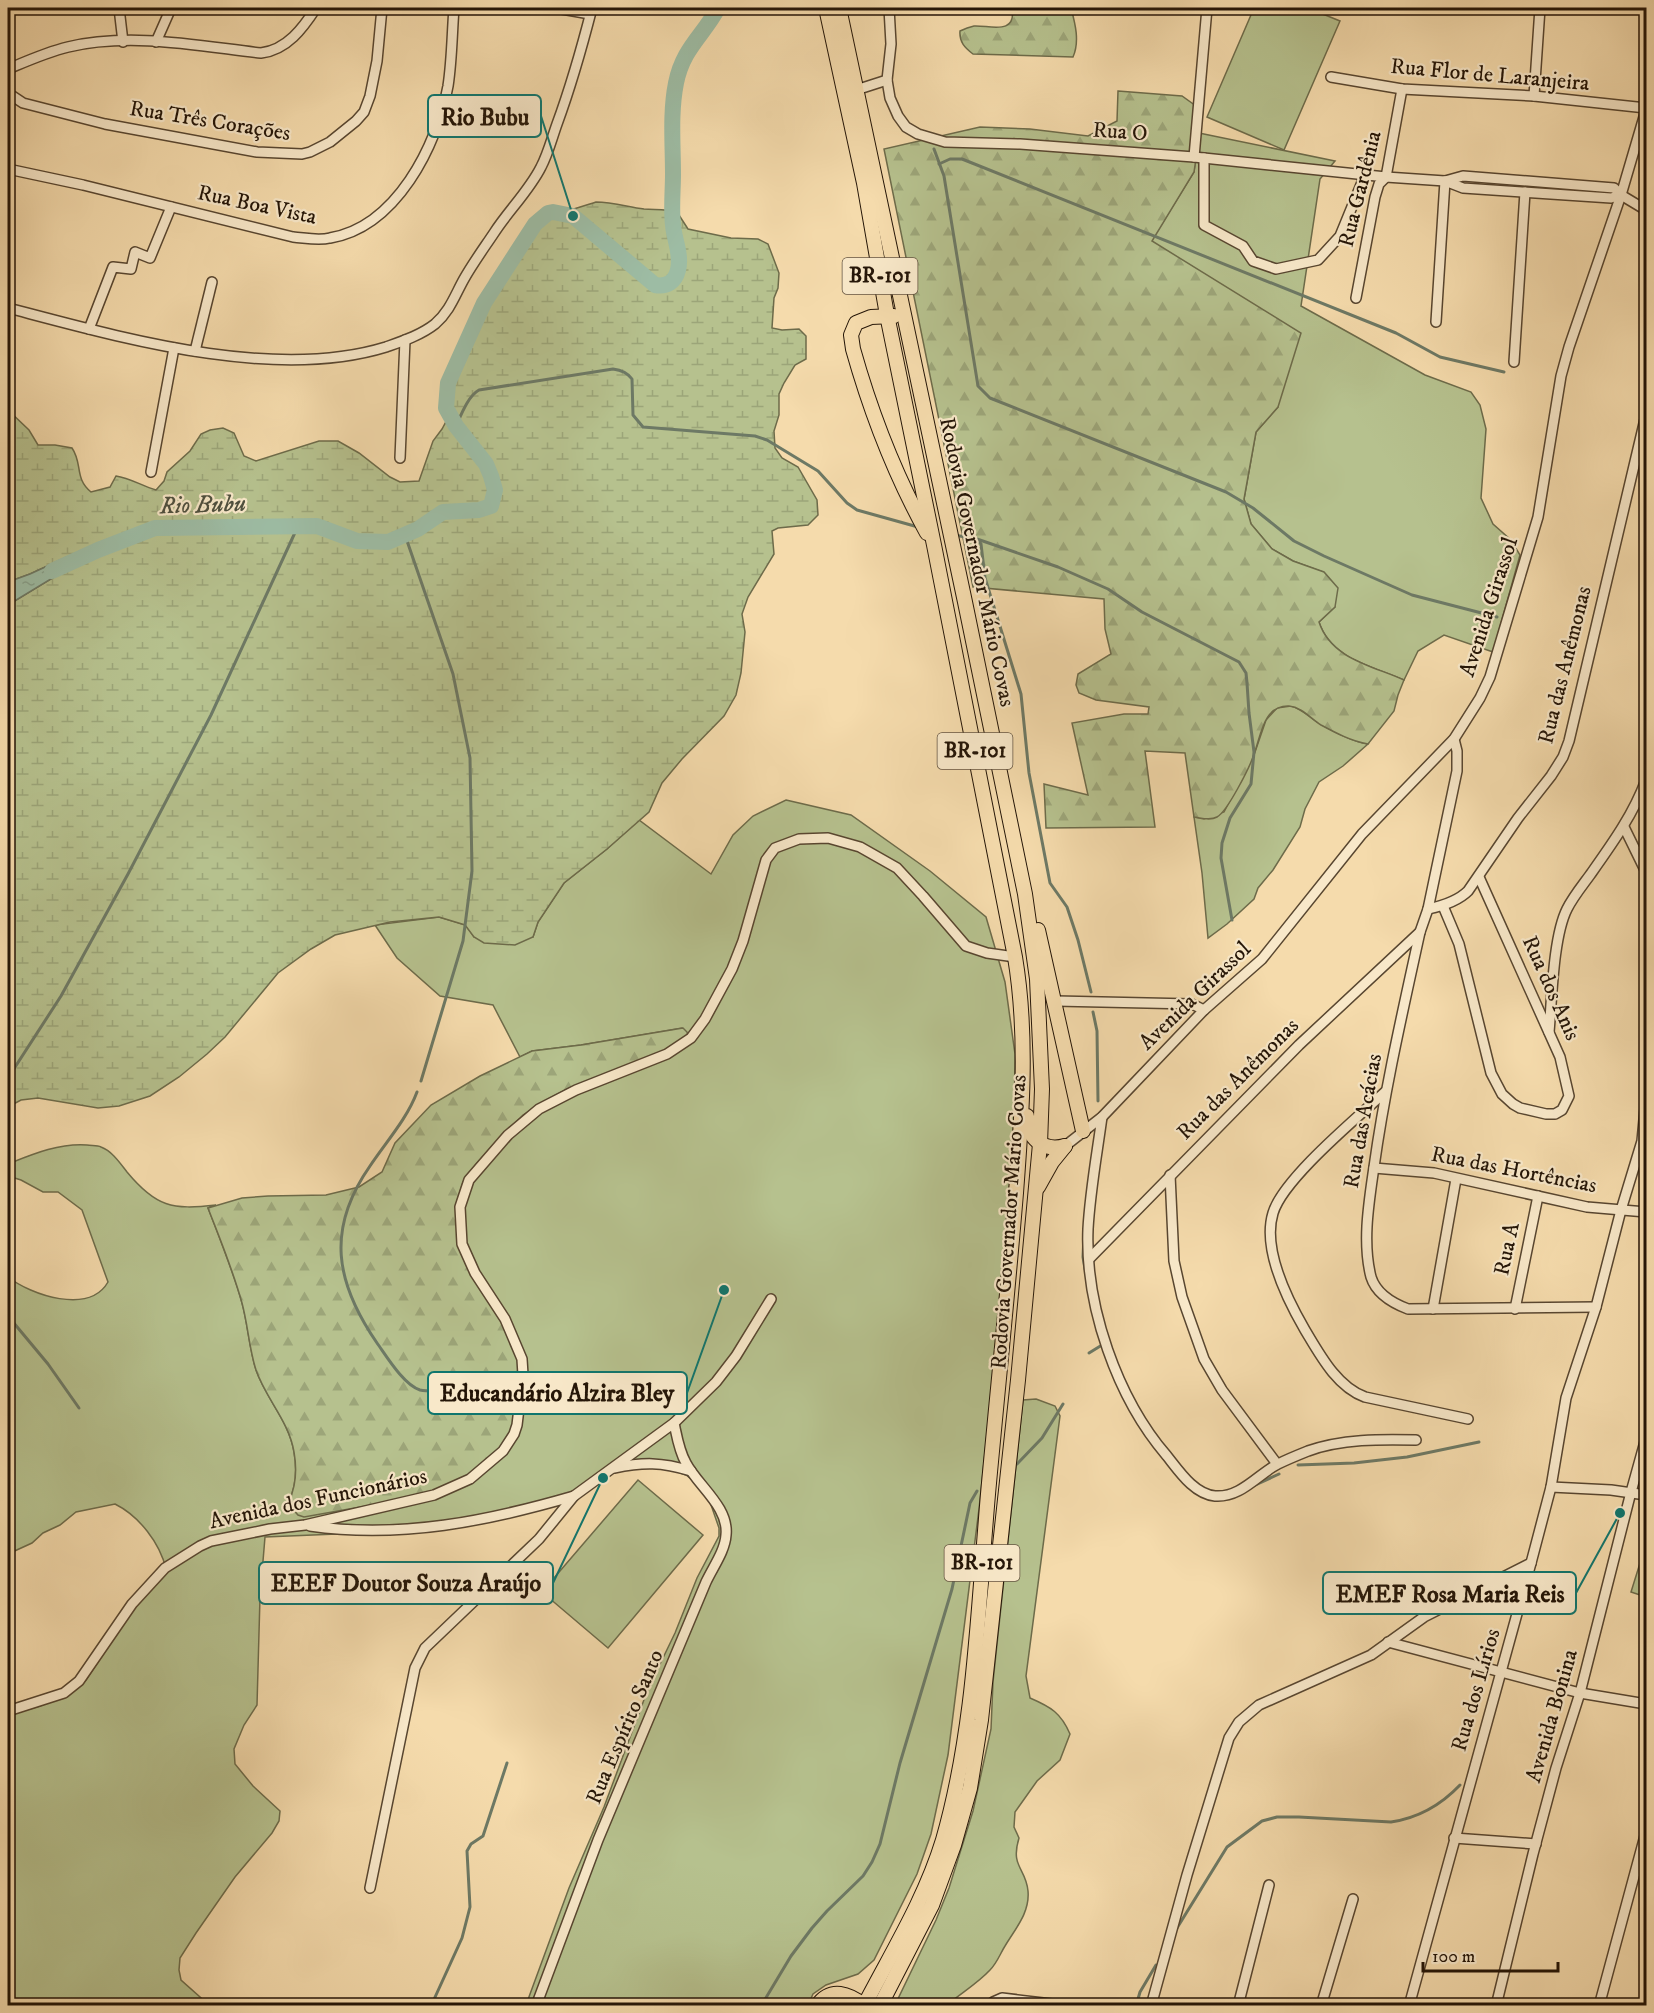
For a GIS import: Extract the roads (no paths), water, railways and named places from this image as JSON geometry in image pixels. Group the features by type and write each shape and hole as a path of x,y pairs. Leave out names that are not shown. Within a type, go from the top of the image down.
{"highway":[{"name":"Rodovia Governador Mário Covas","path":"826,8 864,183 887,315 1015,957 1020,998 1022,1101 1007,1301 974,1656 958,1778 942,1842 919,1902 864,2005"},
{"name":"Rodovia Governador Mário Covas","path":"839,8 1025,894 1038,978 1041,1023 1040,1144 1018,1380 981,1720 970,1788 954,1845 932,1905 880,2006"},
{"path":"934,545 903,486 870,405 853,349 851,335 856,323 871,317 887,315 894,316 899,321 928,466 940,488"},
{"path":"1025,894 1036,920 1056,1001 1083,1131"},
{"path":"1020,998 1028,1003 1030,1010 1027,1124 1030,1133 1040,1144 1050,1148 1065,1146"},
{"path":"1035,1191 1052,1162 1065,1146"},
{"path":"817,2006 826,1996 842,1993 864,2005"}],"street":[{"path":"119,8 123,42"},
{"path":"156,42 171,8"},
{"path":"8,69 40,55 98,42 156,42 261,54 284,46 294,37 316,8"},
{"name":"Rua Três Corações","path":"8,93 23,103 105,124 257,152 302,154 320,148 343,133 364,112 370,96 377,61 382,8"},
{"name":"Rua Boa Vista","path":"8,169 83,185 293,237 314,239 342,236 375,219 392,203 406,185 423,154 439,120 448,86 454,8"},
{"path":"8,308 174,348 269,358 330,358 371,351 405,340 432,326 448,310 463,280 501,222 542,166 576,70 591,11 556,8"},
{"name":"Rua O","path":"890,8 891,44 886,80 890,98 906,127 931,139 945,142 1020,144 1199,158 1445,181"},
{"path":"1207,8 1199,158 1204,225 1243,246 1253,261 1276,269 1318,261 1340,236 1365,175"},
{"path":"1534,96 1540,8"},
{"name":"Rua Flor de Laranjeira","path":"1331,77 1402,89 1534,96 1647,109"},
{"path":"856,90 886,80"},
{"name":"Rua Gardênia","path":"1356,298 1375,197 1379,184 1386,177 1402,89"},
{"name":"Avenida Girassol","path":"1065,1146 1102,1117 1204,1010 1262,959 1362,834 1454,739 1480,698 1490,677 1538,517 1559,384 1569,346 1622,195 1647,109"},
{"path":"1445,181 1463,177 1614,188 1647,210"},
{"path":"1445,181 1463,188 1611,198 1622,195"},
{"path":"1436,322 1445,181"},
{"path":"1514,362 1525,192"},
{"path":"89,329 113,267 131,269 135,252 150,258 171,207"},
{"path":"195,351 212,282"},
{"path":"400,458 405,340"},
{"path":"151,472 174,348"},
{"name":"Rua das Anêmonas","path":"1428,909 1443,906 1463,896 1479,877 1518,818 1563,757 1569,741 1647,415"},
{"name":"Rua das Acácias","path":"1454,739 1457,751 1457,771 1428,909 1420,932 1385,1092 1369,1196 1367,1250 1371,1278 1378,1291 1407,1309 1596,1307"},
{"path":"1549,1033 1557,948 1560,928 1567,909 1624,827 1647,780"},
{"path":"1624,827 1647,872"},
{"name":"Avenida dos Funcionários","path":"8,1711 64,1693 79,1681 132,1604 176,1559 211,1541 270,1529 305,1525 434,1495 470,1479 508,1444 514,1434 521,1408 522,1359 505,1319 475,1273 462,1244 460,1208 469,1180 507,1135 539,1109 576,1090 667,1054 691,1038 705,1019 732,969 743,941 766,860 775,848 799,839 828,838 860,847 897,868 966,946 987,953 1015,957"},
{"name":"Rua dos Anis","path":"1443,906 1459,944 1491,1073 1502,1094 1520,1108 1555,1114 1562,1110 1569,1096 1560,1057 1479,877"},
{"name":"Rua das Anêmonas","path":"1089,1259 1299,1045 1420,932"},
{"path":"1056,1001 1192,1004 1204,1010"},
{"path":"1385,1092 1297,1176 1273,1214 1270,1243 1285,1291 1299,1319 1335,1375 1345,1386 1365,1397 1468,1419"},
{"name":"Rua dos Lírios","path":"1409,2006 1551,1487 1566,1398 1596,1307 1621,1210 1642,1141 1647,1098"},
{"path":"1102,1117 1088,1230 1094,1302 1105,1344 1133,1405 1155,1442 1186,1479 1205,1493 1224,1496 1245,1487 1277,1464 1310,1450 1387,1439 1416,1440"},
{"name":"Rua das Hortências","path":"1374,1168 1413,1170 1587,1207 1647,1212"},
{"path":"1170,1175 1174,1261 1182,1297 1204,1359 1222,1390 1277,1464"},
{"path":"1432,1309 1456,1179"},
{"name":"Rua A","path":"1515,1309 1538,1196"},
{"path":"370,1888 416,1668 425,1648 529,1549 574,1496 674,1423 716,1382 736,1356 771,1299"},
{"name":"Rua Espírito Santo","path":"536,2006 598,1840 725,1541 726,1528 722,1514 691,1471 681,1452 674,1423"},
{"name":"Avenida Bonina","path":"1496,2006 1556,1768 1580,1693 1647,1438"},
{"path":"612,1468 649,1462 664,1463 691,1471"},
{"path":"1551,1487 1647,1495"},
{"path":"305,1525 352,1530 440,1527 475,1521 574,1496"},
{"path":"1151,2006 1225,1750 1239,1722 1259,1705 1371,1655 1424,1617 1531,1563"},
{"path":"1388,1642 1580,1693 1647,1704"},
{"path":"1599,2006 1647,1833"},
{"path":"1454,1838 1536,1844"},
{"path":"1238,2006 1269,1885"},
{"path":"1321,2006 1353,1899"},
{"path":"991,2006 993,2002 1002,1998 1069,2006"}],"water":[{"path":"67,557 73,561 69,568 8,605 8,582"}],"waterway":[{"name":"Rio Bubu","path":"52,571 155,528 317,526 357,541 388,542 418,529 443,512 479,510 491,506 495,490 486,464 456,426 446,408 448,383 484,303 535,224 548,213 553,212 573,216 655,285 673,281 679,264 672,212 674,94 683,60 718,8"},
{"path":"934,149 944,176 978,386 990,398 1226,492 1253,508 1294,541 1412,595 1497,617"},
{"path":"939,164 950,159 962,159 1396,333 1440,357 1504,372"},
{"path":"456,426 468,401 479,390 613,369 619,370 632,379 633,415 643,427 755,436 767,440 818,471 847,503 857,510 918,527"},
{"path":"8,1078 61,996 128,874 211,715 298,526"},
{"path":"405,535 453,674 470,758 472,871 463,941 421,1081"},
{"path":"954,535 977,539 1058,567 1108,589 1142,612 1239,662 1246,673 1254,752 1251,784 1230,818 1222,843 1221,858 1232,920"},
{"path":"978,540 981,544 985,578 1021,694 1029,773 1050,883 1067,907 1091,992"},
{"path":"1093,1012 1097,1031 1098,1101"},
{"path":"417,1092 402,1121 356,1189 347,1212 342,1234 341,1255 352,1298 377,1343 408,1383 420,1390 434,1391"},
{"path":"1084,1234 1085,1269"},
{"path":"8,1316 48,1364 79,1408"},
{"path":"1089,1353 1102,1345"},
{"path":"1017,1464 1042,1438 1063,1404"},
{"path":"1298,1465 1354,1463 1407,1457 1479,1442"},
{"path":"1251,1487 1279,1474"},
{"path":"761,2006 791,1956 827,1911 863,1876 880,1844 900,1763 952,1589 970,1503 977,1491"},
{"path":"431,2006 462,1938 470,1907 467,1851 471,1844 483,1836 507,1763"},
{"path":"1177,1928 1227,1847 1262,1821 1277,1817 1299,1817 1391,1822 1428,1810 1460,1785"},
{"path":"1136,2006 1140,1992 1156,1965"}],"place":[{"name":"Rio Bubu","path":"573,216"},
{"name":"Educandário Alzira Bley","path":"724,1290"},
{"name":"EEEF Doutor Souza Araújo","path":"603,1478"},
{"name":"EMEF Rosa Maria Reis","path":"1620,1513"}]}
